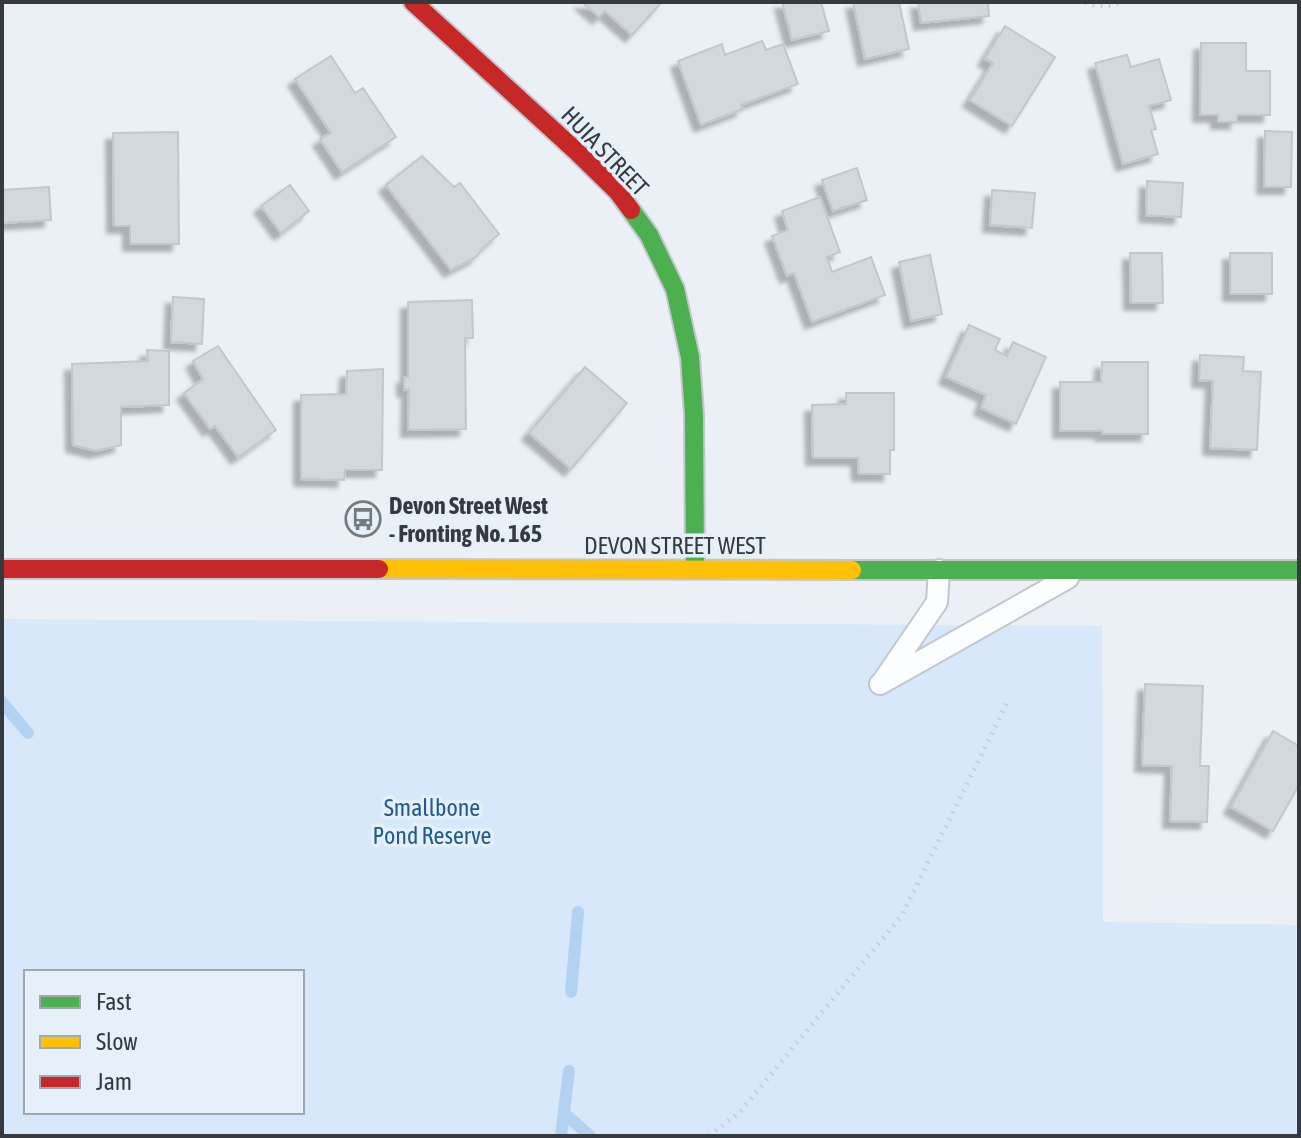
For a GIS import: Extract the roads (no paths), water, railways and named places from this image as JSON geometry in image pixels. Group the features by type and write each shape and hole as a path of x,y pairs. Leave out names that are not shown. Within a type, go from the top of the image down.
{"main road":[{"name":"HUIA STREET","path":"413,2 617,191 649,235 675,289 690,357 694,415 695,569"},
{"name":"DEVON STREET WEST","path":"2,569 1299,570"}],"lane":[{"path":"939,570 937,602 880,684 1082,570"}],"waterway":[{"path":"2,702 28,733"},
{"path":"571,992 578,912"},
{"path":"561,1136 569,1071"},
{"path":"564,1113 590,1136"}],"place":[{"name":"Devon Street West - Fronting No. 165","path":"363,519"}],"park label":[{"name":"Smallbone Pond Reserve","path":"432,821"}]}
